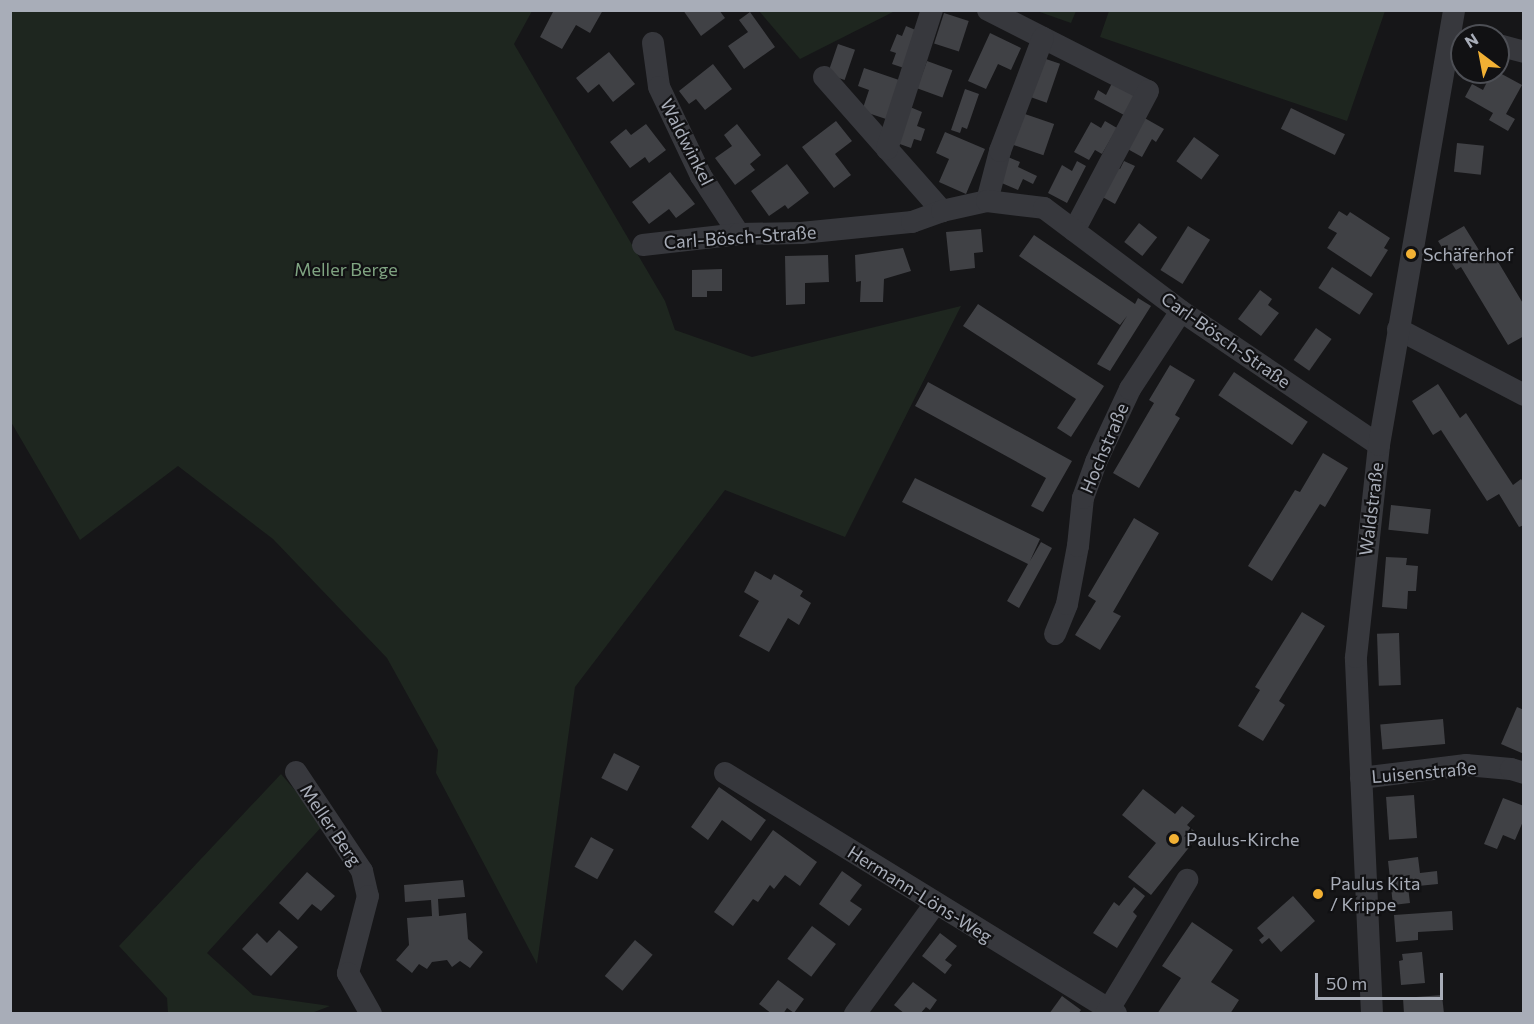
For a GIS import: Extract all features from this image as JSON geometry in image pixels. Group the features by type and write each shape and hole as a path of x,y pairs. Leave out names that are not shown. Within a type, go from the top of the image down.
{"street":[{"path":"886,149 932,10"},
{"path":"988,10 1148,91 1074,231"},
{"path":"987,201 1000,151 1043,38"},
{"name":"Waldwinkel","path":"653,43 659,87 701,176 739,234"},
{"name":"Waldstraße","path":"1372,1014 1356,657 1379,445 1398,329 1450,66"},
{"path":"824,77 942,211"},
{"name":"Carl-Bösch-Straße","path":"643,245 739,234 850,229 912,222 942,211 987,201 1044,208 1181,311 1379,445"},
{"name":"Hochstraße","path":"1055,634 1067,604 1078,546 1083,498 1100,454 1130,389 1181,311"},
{"path":"1398,329 1524,395"},
{"name":"Luisenstraße","path":"1361,778 1466,765 1511,769 1524,773"},
{"name":"Meller Berg","path":"296,772 362,871 368,896 348,972 371,1014"},
{"name":"Hermann-Löns-Weg","path":"725,773 1111,1012"},
{"path":"1111,1012 1187,880"},
{"path":"855,1014 935,904"}],"green space":[{"path":"1109,10 1385,11 1347,121 1100,37"},
{"name":"Meller Berge","path":"10,11 532,11 514,44 665,301 675,330 752,357 961,306 845,537 725,490 575,687 537,964 436,773 438,750 387,658 273,539 178,466 80,540 11,422"},
{"path":"759,11 895,11 800,59"},
{"path":"1037,11 1076,11 1071,23"},
{"path":"281,774 324,824 207,953 253,995 330,1006 309,1014 168,1013 167,998 119,946"}],"building":[{"path":"554,10 603,10 590,33 576,25 562,49 540,37"},
{"path":"683,10 719,10 725,18 701,36"},
{"path":"750,12 775,47 744,69 728,46 748,32 739,20"},
{"path":"944,13 969,21 959,51 934,43"},
{"path":"906,26 918,31 904,68 892,64 896,53 890,51 897,34 902,36"},
{"path":"990,33 1021,48 1011,70 998,64 986,89 968,81"},
{"path":"838,44 855,50 845,80 828,74"},
{"path":"609,52 635,84 613,102 599,84 588,93 576,78"},
{"path":"1043,58 1060,64 1047,103 1030,97"},
{"path":"927,61 952,70 942,97 917,88"},
{"path":"713,64 732,89 705,110 696,99 689,104 679,91"},
{"path":"864,68 899,80 886,119 862,111 869,90 858,86"},
{"path":"1510,78 1522,85 1506,114 1515,119 1508,131 1489,120 1493,113 1465,97 1472,84 1483,90 1486,84 1510,84"},
{"path":"1112,83 1135,94 1124,115 1094,99 1098,90 1106,95"},
{"path":"965,89 979,94 967,129 962,127 960,133 951,130"},
{"path":"910,107 922,112 917,126 925,129 921,141 914,139 911,148 897,143"},
{"path":"1291,108 1345,134 1335,155 1281,129"},
{"path":"1022,113 1054,124 1043,155 1011,144"},
{"path":"1141,116 1164,129 1156,142 1152,139 1142,157 1124,147"},
{"path":"836,121 852,141 835,154 851,175 834,188 802,147"},
{"path":"1105,121 1117,128 1102,154 1095,150 1089,160 1074,152 1091,122 1101,128"},
{"path":"646,124 666,150 649,163 645,157 630,168 610,142 626,129 631,135"},
{"path":"737,124 761,155 750,164 755,170 735,185 715,158 732,146 724,135"},
{"path":"945,132 985,149 966,194 939,182 949,159 936,153"},
{"path":"1194,137 1219,155 1201,179 1176,161"},
{"path":"1457,143 1484,146 1481,175 1454,172"},
{"path":"1008,157 1020,162 1018,167 1037,176 1033,184 1023,179 1018,190 997,181"},
{"path":"1077,161 1086,166 1067,203 1048,193 1062,165 1072,171"},
{"path":"1124,161 1135,166 1115,204 1099,195 1114,165 1120,169"},
{"path":"787,164 809,193 788,209 785,205 769,216 751,191"},
{"path":"670,172 695,204 676,218 669,209 649,224 632,202"},
{"path":"1339,211 1347,216 1350,212 1390,238 1384,248 1388,250 1371,277 1327,248 1337,233 1328,228"},
{"path":"1139,223 1157,237 1142,256 1124,242"},
{"path":"1188,226 1210,240 1182,284 1160,270"},
{"path":"1464,226 1482,255 1491,250 1524,305 1524,336 1508,345 1461,267 1456,270 1438,241"},
{"path":"981,229 983,252 974,253 975,268 950,271 946,232"},
{"path":"1034,235 1135,304 1138,298 1151,306 1110,371 1097,364 1127,316 1120,325 1019,256"},
{"path":"903,248 911,271 884,279 883,302 860,302 861,281 856,282 855,255"},
{"path":"828,255 829,282 805,283 805,304 786,305 785,256"},
{"path":"1332,267 1373,294 1359,315 1318,288"},
{"path":"722,269 722,291 707,291 707,297 692,297 692,270"},
{"path":"1260,290 1272,299 1268,305 1279,313 1261,336 1238,319"},
{"path":"978,304 1104,386 1071,437 1057,428 1076,399 963,326"},
{"path":"1316,328 1332,339 1309,371 1294,360"},
{"path":"1170,365 1195,380 1175,415 1180,418 1139,488 1113,473 1154,403 1149,400"},
{"path":"1234,372 1308,422 1292,445 1218,395"},
{"path":"928,382 1072,461 1043,512 1031,506 1046,478 915,406"},
{"path":"1438,384 1460,418 1466,413 1513,485 1521,479 1524,483 1524,525 1519,527 1499,494 1487,501 1441,430 1433,435 1412,401"},
{"path":"1323,453 1348,468 1325,507 1320,504 1272,581 1248,566 1295,490 1300,492"},
{"path":"915,478 1040,539 1030,561 1041,542 1052,548 1019,608 1007,601 1028,564 902,502"},
{"path":"1391,505 1431,509 1428,534 1388,530"},
{"path":"1134,518 1159,533 1113,612 1121,616 1100,650 1075,635 1096,601 1088,596"},
{"path":"1386,557 1407,558 1406,565 1418,566 1416,591 1408,591 1407,609 1382,607"},
{"path":"755,571 771,580 774,574 803,591 800,596 811,603 799,625 788,618 769,652 739,636 759,601 744,592"},
{"path":"1302,612 1325,626 1279,701 1285,705 1263,741 1238,726 1260,690 1255,687"},
{"path":"1399,633 1401,685 1379,686 1377,634"},
{"path":"1517,707 1524,710 1524,754 1501,744"},
{"path":"1443,719 1445,744 1382,749 1380,724"},
{"path":"614,753 640,766 627,791 601,778"},
{"path":"719,787 766,820 751,841 722,820 708,840 691,827"},
{"name":"Paulus-Kirche","path":"1143,789 1175,814 1182,806 1195,816 1187,825 1199,835 1151,895 1128,877 1156,843 1122,815"},
{"path":"1414,795 1417,838 1389,840 1386,797"},
{"path":"1503,798 1524,806 1524,819 1515,840 1503,835 1497,849 1484,844"},
{"path":"773,830 817,862 800,886 785,875 774,889 770,885 758,902 753,899 733,926 714,912"},
{"path":"591,837 614,850 597,879 575,867"},
{"path":"1418,857 1420,873 1437,871 1438,884 1408,887 1410,903 1393,905 1388,861"},
{"path":"842,871 862,885 850,901 862,909 849,926 819,904"},
{"path":"307,872 335,896 321,911 312,904 298,920 279,903"},
{"path":"463,880 465,897 438,899 439,916 466,913 468,939 483,952 470,968 460,961 452,967 447,960 432,962 427,969 419,964 412,973 396,960 409,945 407,918 432,916 431,900 405,902 404,885"},
{"path":"1134,887 1145,896 1133,912 1137,916 1117,948 1093,933 1114,902 1119,906"},
{"path":"1293,896 1315,921 1281,952 1269,938 1262,944 1259,940 1264,936 1257,928"},
{"path":"1452,911 1453,930 1418,932 1418,940 1396,942 1394,915"},
{"path":"1192,922 1233,950 1211,982 1239,1000 1230,1014 1157,1014 1181,978 1162,966"},
{"path":"812,926 836,944 811,977 787,959"},
{"path":"279,930 298,947 271,976 242,949 257,933 267,943"},
{"path":"940,933 957,946 945,960 952,965 945,974 922,956"},
{"path":"635,940 653,955 622,991 605,976"},
{"path":"1422,952 1425,983 1401,985 1399,961 1403,960 1402,954"},
{"path":"778,980 804,999 794,1013 787,1008 783,1014 772,1014 759,1004"},
{"path":"913,982 937,1000 930,1010 926,1007 920,1014 905,1014 894,1005"},
{"path":"1442,995 1444,1014 1404,1014 1403,998"},
{"path":"1062,996 1081,1010 1078,1014 1049,1014"}],"place":[{"name":"Schäferhof","path":"1411,254"},
{"name":"Paulus-Kirche","path":"1174,839"},
{"name":"Paulus Kita / Krippe","path":"1318,894"}]}
